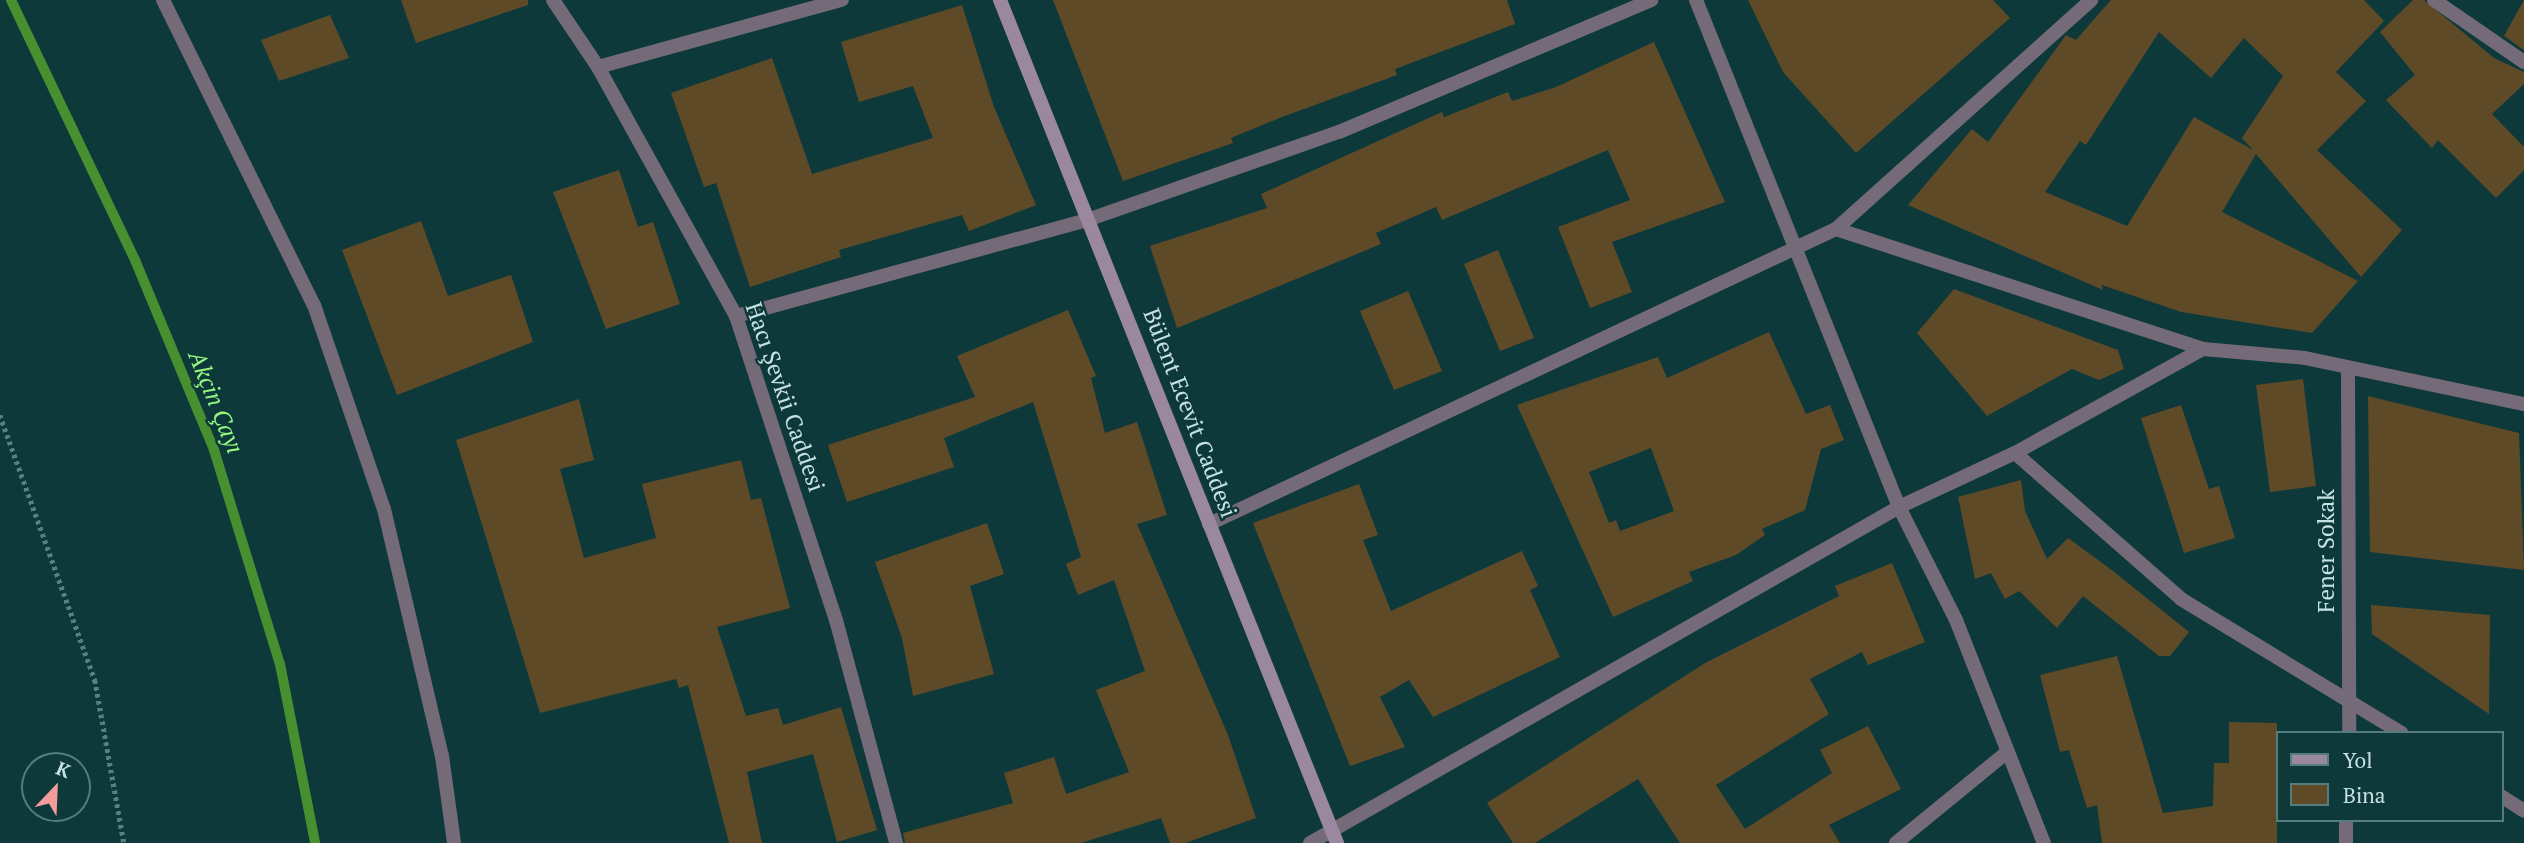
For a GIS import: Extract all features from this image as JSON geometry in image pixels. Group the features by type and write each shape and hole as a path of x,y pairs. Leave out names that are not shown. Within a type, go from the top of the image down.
{"main road":[{"name":"Bülent Ecevit Caddesi","path":"1000,0 1090,219 1335,839"}],"street":[{"path":"163,0 327,343 384,509 442,756 454,843"},
{"name":"Hacı Şevkii Caddesi","path":"553,0 598,67 737,316 836,620 896,843"},
{"path":"598,67 842,0"},
{"path":"737,316 1090,219 1339,132 1651,0"},
{"path":"1696,0 1899,507 1956,620 2044,843"},
{"path":"1209,524 1836,229 2091,0"},
{"path":"2434,0 2524,62"},
{"path":"1836,229 2203,349 2305,358 2348,370 2524,404"},
{"path":"1310,843 1335,839 1899,507 2015,453 2203,349"},
{"name":"Fener Sokak","path":"2348,370 2349,731"},
{"path":"2015,453 2181,599 2398,731"},
{"path":"1896,843 2007,752"},
{"path":"2503,797 2524,811"},
{"path":"2346,822 2346,843"}],"path":[{"path":"0,415 95,680 124,843"}],"building":[{"path":"401,0 528,0 528,5 416,43"},
{"path":"1053,0 1507,0 1515,24 1395,69 1397,75 1231,138 1233,143 1123,181"},
{"path":"1748,0 1993,0 2010,18 1856,153 1783,72"},
{"path":"2111,0 2364,0 2384,21 2336,72 2366,101 2317,150 2402,230 2361,277 2256,154 2222,212 2358,281 2312,333 2181,312 2102,285 2103,290 1908,205 1972,129 1988,142 2066,35 2076,40","holes":["2159,32 2211,78 2244,38 2283,76 2242,138 2253,150 2194,117 2127,226 2045,192 2080,141 2086,145"]},
{"path":"2413,0 2424,0 2494,58 2524,72 2524,84 2492,114 2524,147 2524,170 2496,198 2438,140 2432,148 2386,100 2415,75 2380,32"},
{"path":"2524,0 2524,50 2504,36"},
{"path":"962,5 994,107 1036,205 969,231 962,215 839,250 841,257 750,287 716,183 704,187 671,93 772,58 812,174 933,138 913,86 859,102 841,42"},
{"path":"330,15 349,58 279,81 261,40"},
{"path":"1654,42 1725,202 1612,242 1632,292 1590,308 1558,227 1630,200 1608,150 1442,220 1436,207 1376,233 1381,244 1177,328 1150,246 1267,208 1261,194 1442,112 1444,117 1508,92 1512,101 1556,87"},
{"path":"619,170 638,227 653,222 680,304 606,329 553,192"},
{"path":"421,221 448,296 511,275 533,342 397,395 342,250"},
{"path":"1498,250 1534,338 1500,351 1464,264"},
{"path":"1954,289 2118,350 2124,369 2099,380 2072,369 1987,416 1917,333"},
{"path":"1408,291 1442,371 1394,390 1360,311"},
{"path":"1068,310 1096,376 1091,378 1105,433 1137,422 1167,515 1137,524 1228,735 1256,818 1185,843 1170,843 1161,818 1081,843 905,843 903,833 1013,803 1004,773 1054,757 1066,794 1129,772 1096,690 1145,671 1114,580 1078,595 1066,564 1081,557 1033,402 944,438 954,467 847,502 828,445 975,397 957,356"},
{"path":"1769,332 1806,414 1830,405 1844,440 1821,449 1805,510 1762,529 1765,535 1736,555 1689,572 1693,581 1613,617 1517,405 1658,357 1667,378","holes":["1651,448 1674,511 1620,531 1616,520 1609,523 1589,472"]},
{"path":"2303,379 2316,486 2270,492 2256,385"},
{"path":"2368,396 2519,433 2524,570 2370,552"},
{"path":"579,399 594,460 560,469 584,558 656,538 642,484 741,460 751,500 761,498 790,608 717,627 746,716 778,708 783,725 841,707 877,830 837,842 813,754 747,772 762,843 729,843 688,685 679,688 676,679 540,713 456,440"},
{"path":"2181,405 2209,489 2219,486 2235,538 2184,553 2141,418"},
{"path":"2021,480 2025,511 2047,559 2068,538 2113,571 2189,632 2170,656 2159,656 2083,596 2057,628 2019,591 2005,599 1991,573 1975,579 1958,497"},
{"path":"1359,484 1378,535 1363,540 1391,611 1522,551 1538,586 1530,590 1560,657 1433,717 1409,680 1380,697 1405,747 1350,766 1253,523"},
{"path":"987,523 1004,574 970,586 994,674 913,696 902,638 875,562"},
{"path":"1892,563 1925,642 1868,665 1862,652 1810,679 1829,714 1716,785 1745,829 1832,773 1820,750 1868,726 1901,789 1829,825 1840,843 1680,843 1638,779 1535,843 1513,843 1487,803 1705,663 1839,596 1835,586"},
{"path":"2371,605 2490,615 2489,714 2372,634"},
{"path":"2117,656 2163,813 2213,806 2214,763 2229,763 2229,722 2277,723 2277,843 2102,843 2097,805 2087,808 2069,750 2060,752 2040,675"}],"waterway":[{"name":"Akçin Çayı","path":"11,0 135,260 214,450 280,664 315,843"}]}
